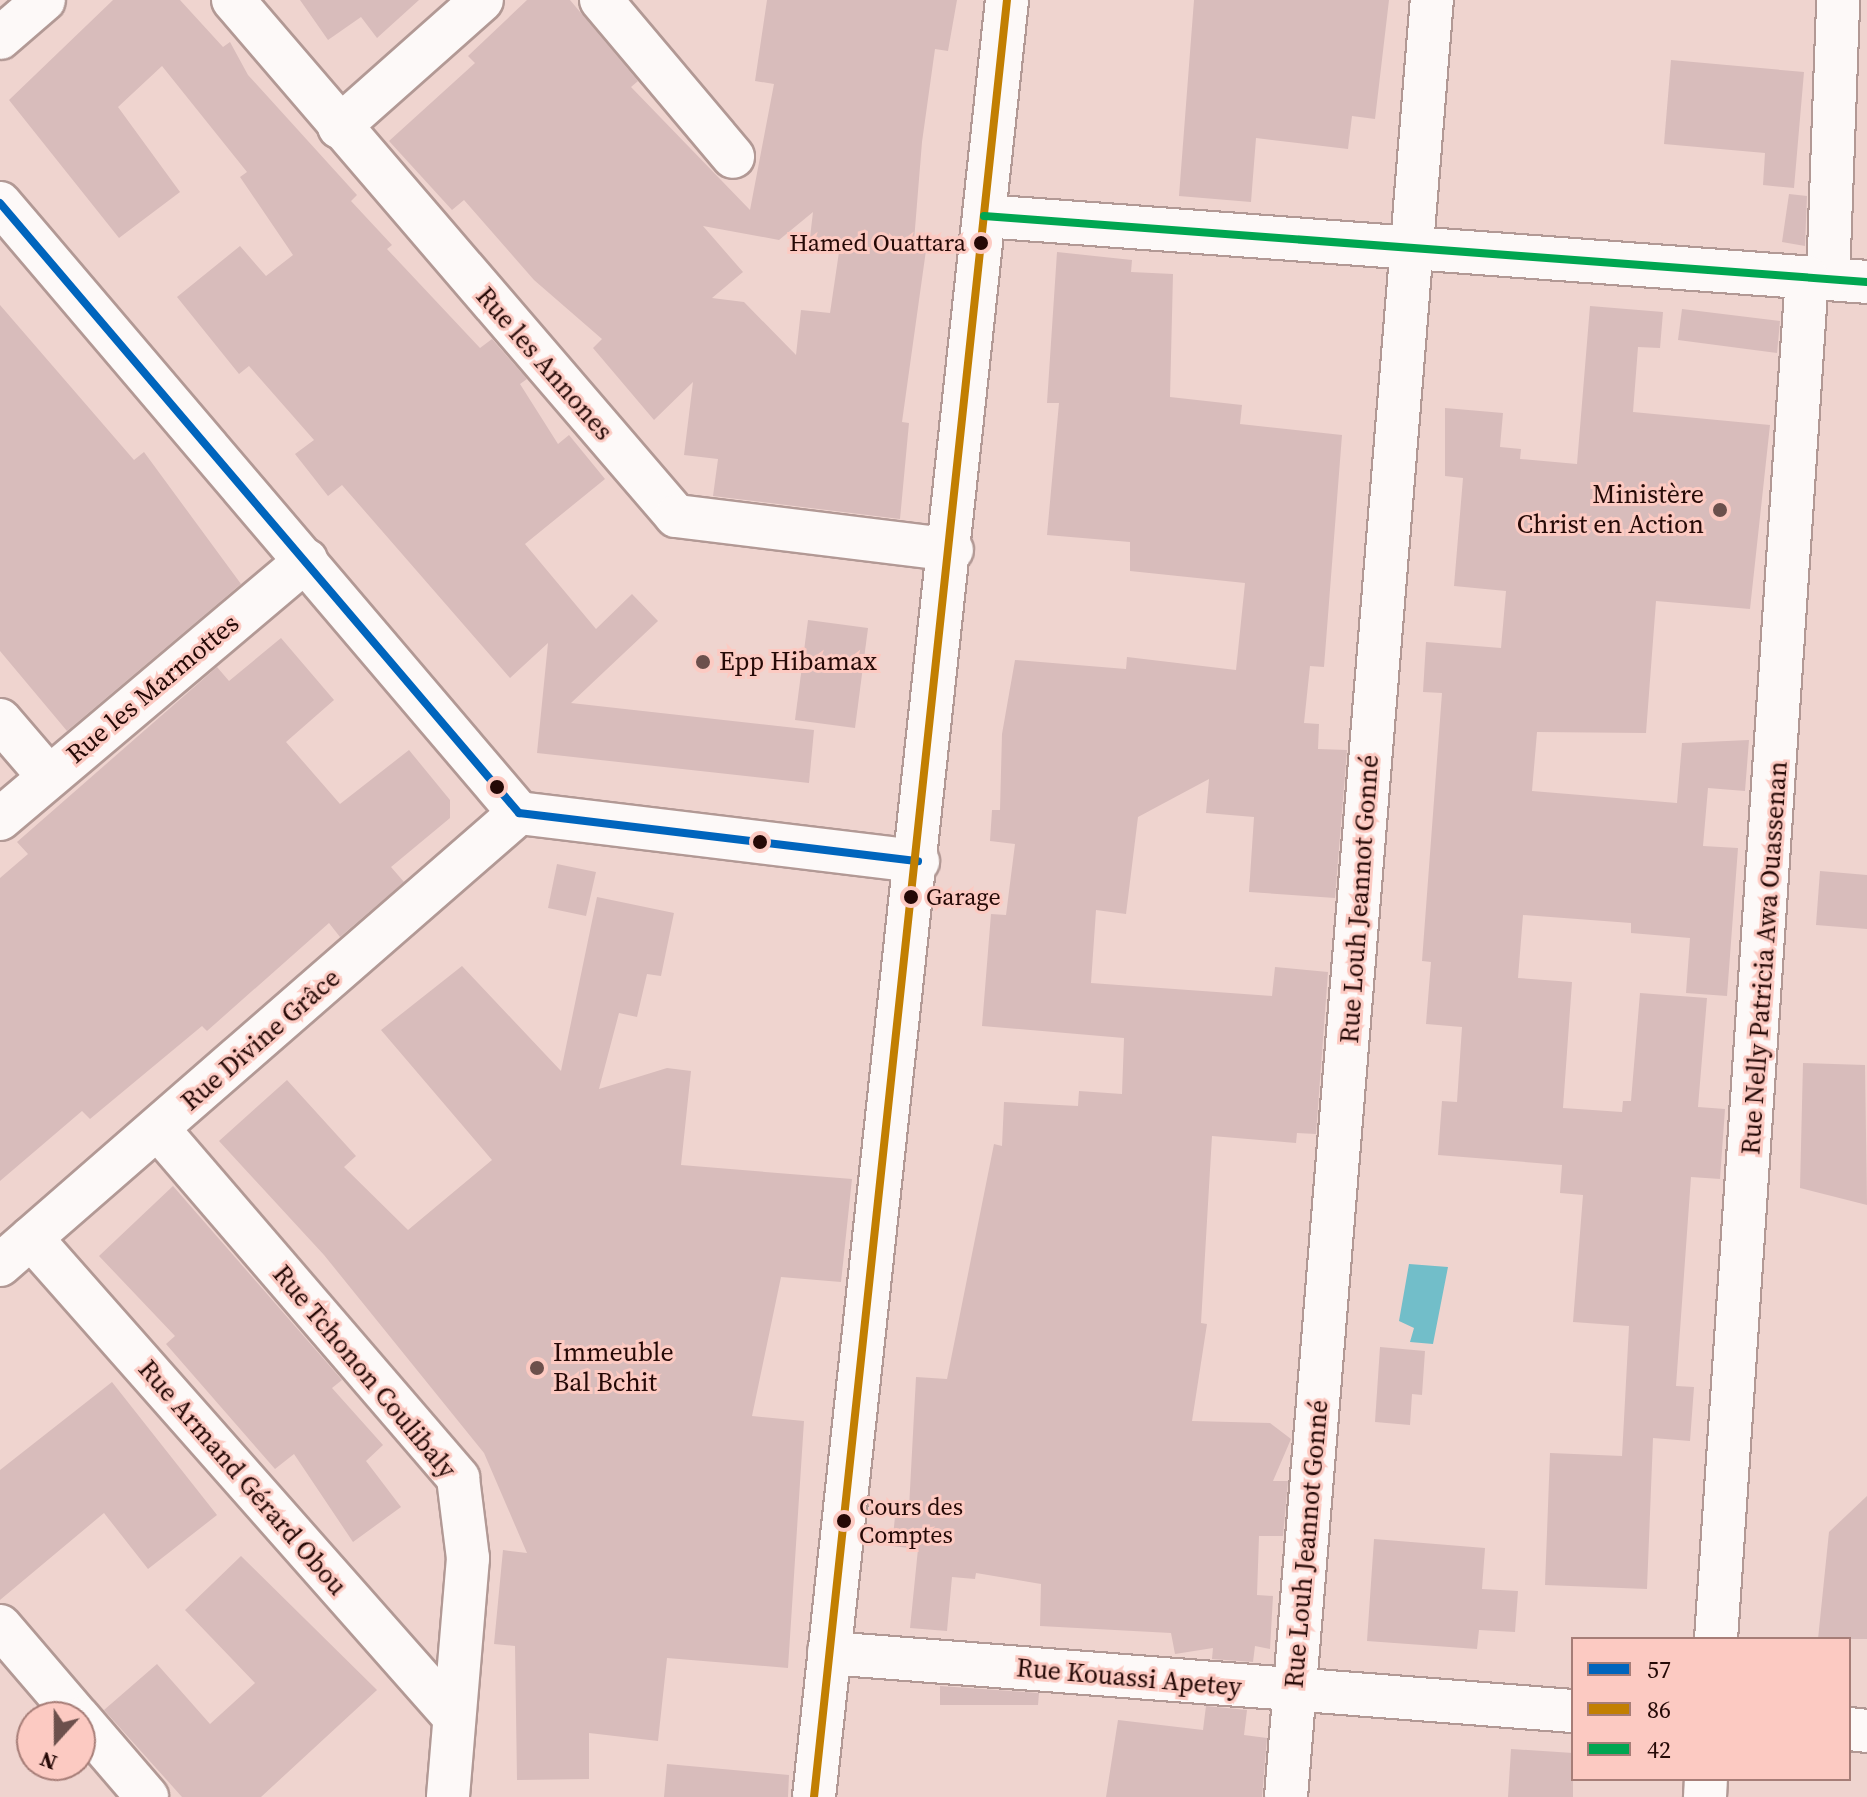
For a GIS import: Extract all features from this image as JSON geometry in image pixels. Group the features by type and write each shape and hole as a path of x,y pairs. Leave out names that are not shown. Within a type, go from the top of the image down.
{"street":[{"path":"0,38 44,0"},
{"name":"Rue les Annones","path":"233,0 676,516 952,550"},
{"path":"339,127 482,0"},
{"path":"601,0 733,157"},
{"path":"814,1797 871,1229 918,861 952,550 1007,0"},
{"name":"Rue Louh Jeannot Gonné","path":"1286,1797 1432,0"},
{"name":"Rue Nelly Patricia Awa Ouassenan","path":"1716,1637 1834,279 1838,0"},
{"path":"0,203 519,813 918,861"},
{"path":"984,216 1410,252 1834,279"},
{"name":"Rue les Marmottes","path":"0,819 306,560"},
{"path":"0,720 49,777"},
{"name":"Rue Divine Grâce","path":"0,1265 159,1130 519,813"},
{"name":"Rue Tchonon Coulibaly","path":"159,1130 458,1478 468,1558 448,1797"},
{"name":"Rue Armand Gérard Obou","path":"31,1238 454,1717"},
{"path":"0,1626 64,1701"},
{"name":"Rue Kouassi Apetey","path":"829,1653 1571,1711"},
{"path":"96,1738 147,1797"}],"water":[{"path":"1409,1264 1448,1267 1433,1344 1410,1342 1414,1328 1399,1321"}],"building":[{"path":"113,0 180,0 223,47 230,42 248,75 357,195 351,201 392,245 387,249 480,348 492,339 527,379 520,384 558,444 569,435 605,479 525,544 596,629 632,594 658,621 571,703 814,730 809,783 537,753 548,643 510,678 342,485 328,496 295,454 314,440 249,366 239,374 177,297 240,246 266,276 293,255 240,177 247,172 162,66 118,107 180,192 119,238 9,100"},
{"path":"300,0 419,0 377,38 361,17 328,40"},
{"path":"527,0 570,0 638,81 631,87 750,210 774,84 755,81 767,0 957,0 948,51 935,49 922,142 914,241 927,243 902,422 909,423 900,519 713,496 718,459 684,455 693,382 654,420 593,348 602,339 534,280 464,200 452,210 389,141 475,63 468,56","holes":["813,212 809,246 839,252 830,313 801,310 796,355 744,302 712,298 743,272 703,226 779,240"]},
{"path":"1194,0 1389,0 1375,119 1352,116 1348,149 1256,138 1251,202 1179,196"},
{"path":"1671,60 1804,72 1794,188 1763,185 1765,153 1664,144"},
{"path":"1789,194 1807,196 1805,246 1782,242"},
{"path":"1057,252 1132,260 1131,272 1173,274 1170,397 1242,405 1240,424 1342,435 1324,667 1310,666 1304,723 1319,724 1318,749 1347,750 1335,898 1249,892 1254,817 1206,813 1209,779 1138,817 1126,914 1096,910 1091,983 1272,996 1275,967 1328,972 1316,1134 1297,1133 1296,1143 1212,1136 1201,1323 1207,1324 1192,1421 1270,1423 1291,1439 1273,1481 1288,1481 1283,1536 1259,1536 1257,1595 1273,1596 1270,1649 1255,1646 1253,1662 1212,1659 1213,1648 1175,1654 1171,1633 1040,1626 1041,1584 976,1573 975,1579 952,1577 947,1631 910,1628 918,1549 892,1546 896,1507 909,1508 916,1377 947,1379 994,1144 1002,1146 1004,1102 1078,1106 1079,1091 1122,1094 1124,1038 982,1026 991,914 1006,915 1015,844 990,841 992,810 1000,810 1002,734 1015,660 1126,669 1127,657 1236,670 1245,583 1130,571 1130,542 1047,535 1059,403 1047,403"},
{"path":"0,305 134,460 144,452 241,584 67,731 0,651"},
{"path":"1590,306 1663,312 1660,348 1638,347 1633,412 1770,425 1750,609 1656,601 1646,733 1537,732 1532,791 1677,803 1682,743 1749,740 1745,791 1708,788 1703,846 1738,848 1727,996 1686,993 1690,938 1631,933 1631,923 1523,915 1518,978 1572,982 1563,1108 1622,1112 1623,1101 1631,1101 1640,993 1707,998 1698,1107 1725,1109 1720,1179 1691,1177 1676,1386 1694,1387 1690,1441 1653,1438 1647,1589 1545,1585 1550,1453 1622,1456 1629,1326 1573,1322 1583,1195 1560,1193 1562,1165 1438,1155 1442,1101 1457,1102 1462,1027 1426,1024 1431,962 1422,961 1442,693 1423,692 1426,642 1501,648 1506,591 1454,586 1463,478 1445,476 1445,408 1503,413 1500,447 1521,449 1520,459 1577,464"},
{"path":"1682,309 1780,321 1777,353 1678,340"},
{"path":"808,620 868,628 855,728 795,720"},
{"path":"281,638 334,700 286,742 340,804 409,750 450,800 450,818 391,867 404,882 340,937 329,923 207,1031 202,1026 90,1119 82,1111 0,1181 0,878 28,854 17,842 217,667 229,681"},
{"path":"557,864 596,872 586,916 548,908"},
{"path":"1820,871 1867,875 1867,929 1816,925"},
{"path":"597,897 674,913 661,976 647,974 637,1017 619,1013 599,1089 667,1068 691,1071 681,1165 852,1179 841,1282 781,1277 752,1416 804,1421 788,1668 667,1658 658,1741 589,1733 589,1779 517,1780 515,1646 494,1644 503,1550 527,1553 484,1453 324,1255 219,1141 287,1080 356,1156 344,1167 408,1230 492,1160 381,1030 462,966 561,1071"},
{"path":"1803,1063 1865,1065 1867,1205 1800,1188"},
{"path":"173,1186 342,1380 332,1388 383,1445 366,1461 401,1507 353,1542 294,1454 275,1469 166,1344 175,1336 99,1256"},
{"path":"1380,1347 1425,1351 1422,1395 1412,1394 1410,1425 1375,1422"},
{"path":"112,1382 217,1515 148,1569 104,1513 0,1600 0,1470"},
{"path":"1867,1496 1867,1639 1818,1637 1829,1532"},
{"path":"1374,1539 1485,1548 1482,1589 1518,1591 1515,1632 1479,1630 1477,1649 1367,1641"},
{"path":"241,1556 377,1690 261,1797 182,1797 104,1710 157,1664 210,1724 255,1683 185,1610"},
{"path":"940,1686 1039,1693 1038,1705 940,1705"},
{"path":"1206,1706 1247,1710 1244,1735 1267,1738 1262,1797 1106,1797 1118,1720 1203,1730"},
{"path":"1511,1749 1571,1753 1573,1797 1508,1797"},
{"path":"667,1764 789,1775 788,1797 664,1797"}],"transit line":[{"name":"86","path":"814,1797 1007,0"},
{"name":"57","path":"0,203 519,813 918,861"},
{"name":"42","path":"984,216 1867,282"}],"place":[{"name":"Hamed Ouattara","path":"981,243"},
{"name":"Ministère Christ en Action","path":"1720,510"},
{"name":"Epp Hibamax","path":"703,662"},
{"name":"Garage","path":"911,897"},
{"name":"Immeuble Bal Bchit","path":"537,1368"},
{"name":"Cours des Comptes","path":"844,1521"}]}
